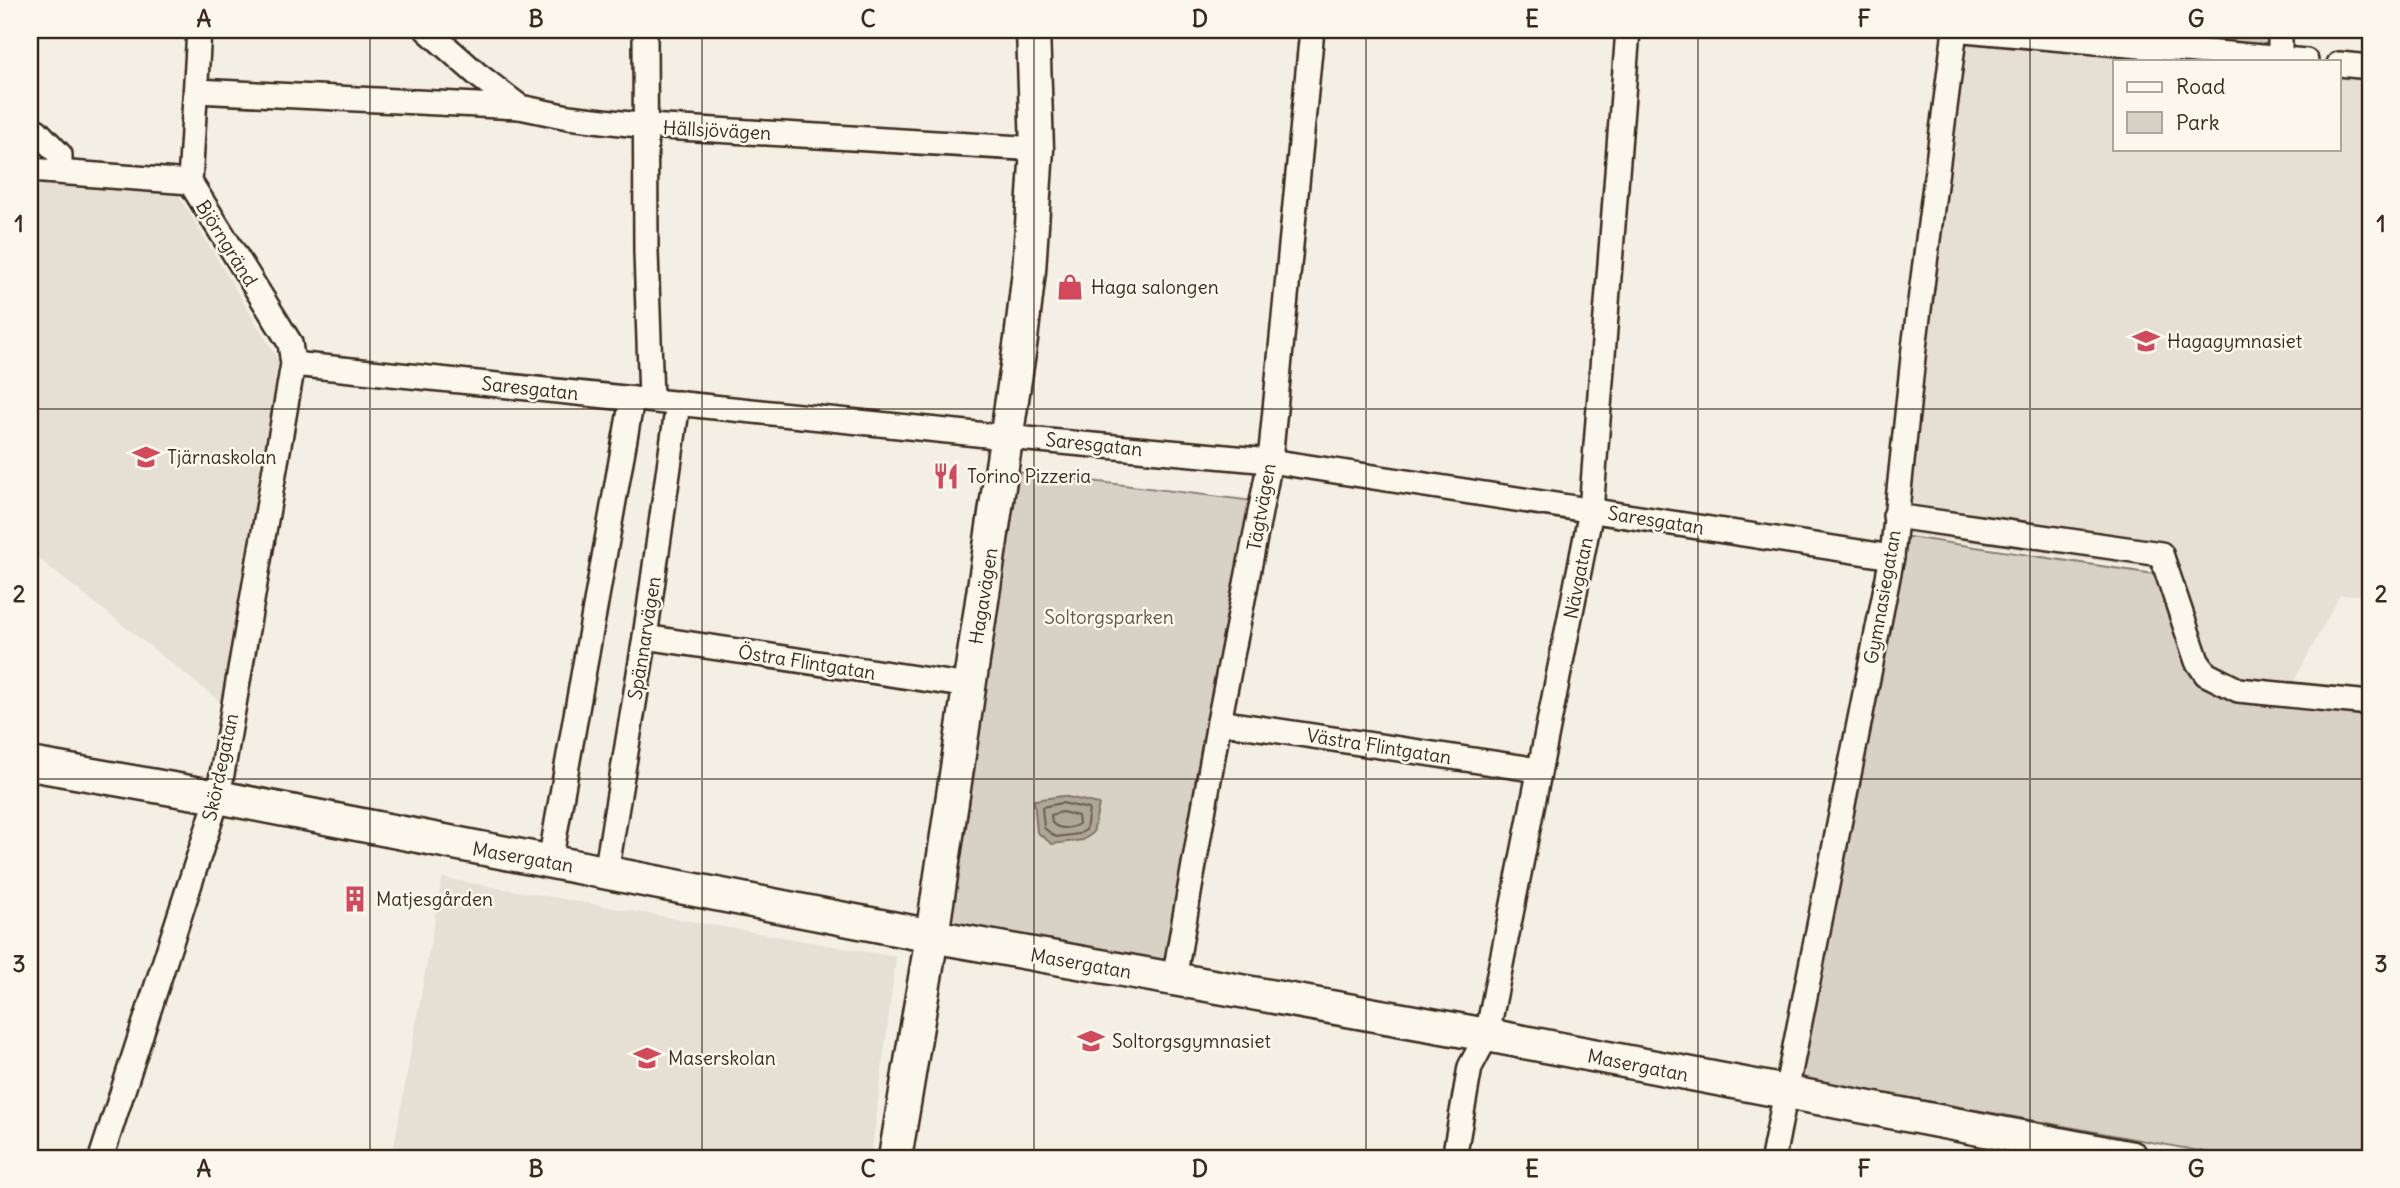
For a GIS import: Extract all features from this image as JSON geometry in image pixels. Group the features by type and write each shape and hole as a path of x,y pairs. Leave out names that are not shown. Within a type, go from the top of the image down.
{"street":[{"name":"Björngränd","path":"199,30 190,182 290,344 293,364"},
{"name":"Hällsjövägen","path":"427,30 520,107 568,117 647,126 1037,149"},
{"path":"550,862 641,399 646,252 645,30"},
{"name":"Hagavägen","path":"895,1158 932,936 1029,271 1037,149 1033,30"},
{"name":"Tägtvägen","path":"1174,979 1219,722 1270,461 1312,30"},
{"name":"Nävgatan","path":"1454,1158 1470,1067 1488,1035 1591,510 1628,30"},
{"name":"Gymnasiegatan","path":"1773,1158 1892,557 1955,30"},
{"path":"1964,30 2293,60"},
{"path":"2280,30 2280,59"},
{"path":"2340,64 2370,67"},
{"path":"195,91 520,107"},
{"path":"30,131 37,131 60,155 60,170"},
{"path":"30,170 60,170 190,182"},
{"name":"Saresgatan","path":"293,364 1006,437 1270,461 1892,557"},
{"name":"Skördegatan","path":"101,1158 218,797 293,364"},
{"name":"Spännarvägen","path":"606,873 645,637 678,403"},
{"path":"1895,516 2161,554 2197,661 2206,674 2238,690 2370,703"},
{"name":"Östra Flintgatan","path":"645,637 969,686"},
{"name":"Västra Flintgatan","path":"1219,722 1539,770"},
{"name":"Masergatan","path":"30,764 218,797 932,936 1488,1035 2132,1158"}],"shaded area":[{"name":"Hagagymnasiet","path":"1960,36 2218,60 2113,60 2113,150 2340,150 2340,72 2370,74 2370,595 2340,595 2288,692 2208,672 2170,571 1897,533"},
{"name":"Tjärnaskolan","path":"30,177 173,186 279,361 222,703 30,552"},
{"name":"Maserskolan","path":"442,878 896,957 871,1158 392,1158"}],"green space":[{"path":"1964,30 2280,30 2280,59"},
{"name":"Soltorgsparken","path":"1002,470 1262,502 1174,979 932,936"},
{"path":"1896,535 2167,576 2204,673 2370,706 2370,1158 2238,1158 1797,1077"}],"water":[{"path":"1063,796 1099,804 1093,833 1083,840 1052,844 1037,832 1034,800"}],"place":[{"name":"Haga salongen","path":"1070,287"},
{"name":"Hagagymnasiet","path":"2146,341"},
{"name":"Tjärnaskolan","path":"146,457"},
{"name":"Torino Pizzeria","path":"946,476"},
{"name":"Matjesgården","path":"355,899"},
{"name":"Soltorgsgymnasiet","path":"1091,1041"},
{"name":"Maserskolan","path":"647,1058"}]}
